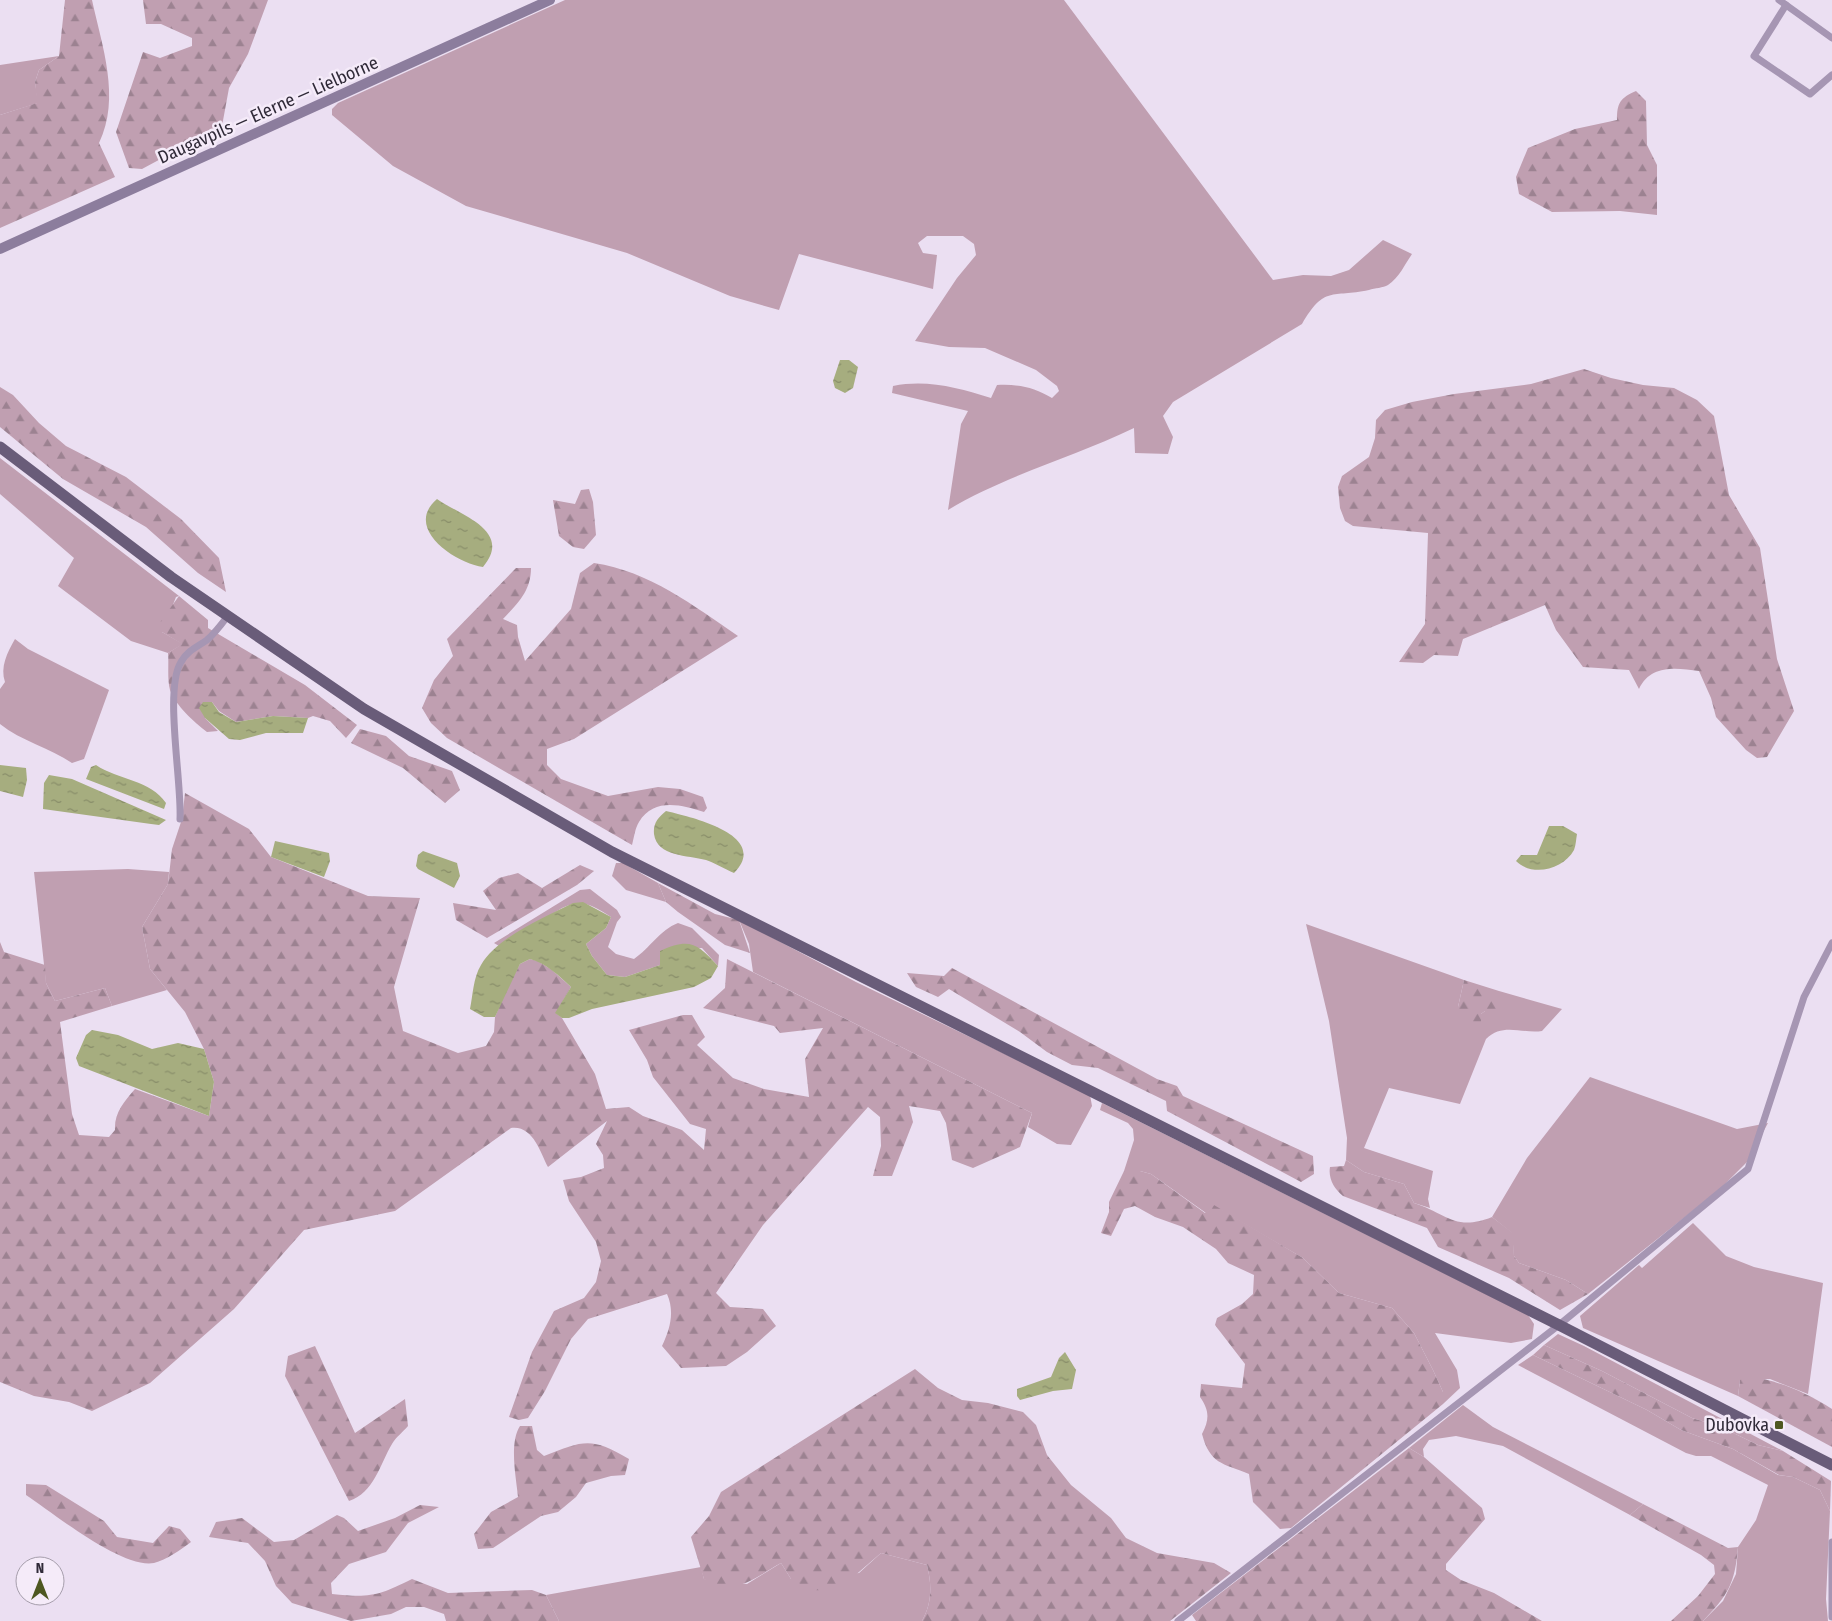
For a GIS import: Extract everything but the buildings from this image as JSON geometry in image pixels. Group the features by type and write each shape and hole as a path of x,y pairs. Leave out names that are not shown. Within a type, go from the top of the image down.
{"main road":[{"name":"Daugavpils — Elerne — Lielborne","path":"0,249 550,0"},
{"path":"0,448 114,536 227,617 364,709 612,852 1559,1325 1832,1465"}],"street":[{"path":"1779,0 1832,38"},
{"path":"1786,5 1754,56 1810,94 1832,75"},
{"path":"180,819 181,800 174,716 176,672 188,652 218,630 227,617"},
{"path":"1178,1621 1559,1325 1748,1169 1804,997 1832,943"},
{"path":"1832,1542 1832,1617"}],"green space":[{"path":"65,0 92,0 108,72 109,90 109,108 99,143 115,177 0,228 0,115 37,103 35,82 39,70 59,56"},
{"path":"143,0 268,0 248,54 229,88 222,126 142,169 129,168 116,132 143,52 160,58 192,46 192,38 161,24 146,24"},
{"path":"565,0 1064,0 1273,280 1303,275 1331,276 1349,270 1383,240 1412,254 1399,275 1388,285 1369,290 1330,295 1323,298 1317,303 1302,324 1173,402 1163,416 1173,437 1168,454 1135,453 1134,428 993,487 948,510 961,424 968,411 892,393 893,386 931,384 955,388 991,398 997,385 1026,387 1052,398 1059,391 1057,386 1036,370 985,348 949,347 915,341 957,278 976,255 974,244 963,236 927,236 918,243 923,253 937,255 933,289 799,254 779,310 730,296 627,253 466,206 393,166 332,115 332,109 338,103"},
{"path":"59,56 39,70 35,82 38,103 0,115 0,65"},
{"path":"1636,91 1646,101 1647,145 1657,165 1657,215 1620,211 1552,212 1519,194 1516,177 1528,148 1575,129 1617,120 1620,102 1626,96"},
{"path":"1584,369 1611,378 1643,385 1674,388 1697,400 1714,416 1729,495 1760,548 1777,659 1794,711 1767,757 1757,758 1746,750 1716,717 1711,698 1699,671 1673,669 1657,672 1650,675 1639,689 1629,670 1583,667 1556,630 1545,605 1463,639 1458,656 1434,655 1423,663 1399,662 1425,624 1428,533 1353,526 1345,521 1340,508 1338,487 1342,476 1369,457 1375,438 1376,420 1385,410 1412,402 1454,394 1531,384"},
{"path":"0,387 13,395 39,423 66,446 126,477 181,519 219,558 226,592 198,573 146,527 63,479 0,427"},
{"path":"0,458 179,596 176,597 162,632 183,644 168,653 131,641 58,586 74,558 0,494"},
{"path":"589,489 593,502 596,535 584,549 573,547 559,536 553,500 575,504 581,490"},
{"path":"594,563 634,574 670,591 738,636 574,739 547,749 547,765 561,779 608,796 658,787 680,789 703,797 707,808 704,812 678,805 660,806 652,809 639,822 632,845 447,738 431,723 422,708 434,680 453,656 447,639 516,568 531,568 529,583 523,596 503,619 517,625 518,637 525,661 571,609 580,573"},
{"path":"179,596 208,620 208,628 305,685 357,725 346,738 330,721 313,716 308,718 273,716 236,722 219,711 212,702 205,718 218,731 207,732 181,708 169,686 168,653 182,644 162,632 158,625"},
{"path":"15,639 28,649 109,690 84,759 72,763 17,735 0,724 0,689 5,682 4,665"},
{"path":"360,729 386,736 409,756 452,771 460,790 445,803 403,768 351,743"},
{"path":"185,793 249,829 271,857 368,896 420,898 394,987 403,1031 458,1053 486,1046 494,1032 495,1017 507,988 520,964 530,959 538,961 552,970 571,987 556,1013 562,1018 595,1074 606,1109 629,1107 643,1116 682,1130 704,1150 706,1129 690,1124 653,1077 647,1060 629,1030 683,1015 692,1015 705,1037 697,1045 733,1078 764,1089 809,1097 805,1059 823,1028 780,1033 774,1026 703,1008 725,988 727,959 1032,1113 1020,1147 973,1168 952,1160 946,1123 940,1111 909,1106 913,1122 892,1176 873,1176 881,1146 880,1117 868,1107 763,1225 716,1293 730,1307 763,1309 776,1326 747,1352 726,1366 681,1368 662,1346 671,1314 667,1294 588,1319 571,1339 545,1391 528,1418 519,1420 509,1417 532,1352 554,1311 584,1298 596,1282 601,1261 596,1242 569,1201 563,1180 581,1177 604,1168 603,1155 596,1144 607,1121 548,1167 539,1147 530,1135 519,1128 511,1128 395,1211 304,1230 234,1309 150,1383 92,1411 69,1402 34,1396 0,1382 0,942 4,952 45,965 46,983 55,1001 105,988 112,1006 60,1022 72,1114 79,1135 109,1137 115,1130 116,1118 120,1108 135,1089 209,1116 214,1082 204,1049 185,1012 150,969 142,927 168,884 172,849 182,819"},
{"path":"616,863 623,863 658,883 666,902 626,890 612,876"},
{"path":"580,865 594,871 577,885 487,938 456,920 453,903 496,910 483,891 499,878 518,873 542,888"},
{"path":"128,869 169,872 168,884 142,927 150,969 167,990 112,1006 105,988 55,1001 46,983 34,872"},
{"path":"658,883 715,914 739,920 750,953 725,945 678,912 666,902"},
{"path":"590,889 617,910 621,917 617,922 608,947 616,954 634,959 666,930 678,923 692,928 719,955 718,966 702,948 660,951 660,965 625,977 607,975 592,956 586,944 606,928 611,917 593,907 582,904 569,905 562,908 499,946 494,943 580,890"},
{"path":"739,920 856,982 1090,1095 1092,1106 1071,1145 1057,1144 1028,1127 1032,1113 753,972 749,944"},
{"path":"1306,924 1464,980 1458,1007 1481,1014 1485,1011 1499,1011 1499,991 1562,1009 1542,1031 1499,1031 1486,1039 1460,1104 1389,1088 1364,1148 1433,1171 1428,1199 1430,1208 1414,1203 1404,1184 1364,1172 1346,1160 1347,1138 1329,1021"},
{"path":"952,968 1157,1079 1177,1086 1183,1096 1313,1156 1314,1174 1301,1182 1167,1111 1166,1101 1098,1068 1072,1065 1047,1052 1020,1032 949,989 938,997 916,987 907,973 944,976"},
{"path":"1464,980 1499,991 1499,1011 1485,1011 1481,1014 1481,1022 1469,1024 1460,1018 1458,1007"},
{"path":"1590,1077 1737,1129 1768,1123 1747,1162 1719,1190 1588,1294 1566,1280 1519,1263 1514,1256 1512,1233 1492,1217 1527,1158"},
{"path":"1102,1103 1528,1315 1534,1324 1532,1339 1511,1343 1435,1333 1457,1370 1460,1388 1443,1404 1443,1392 1414,1333 1392,1308 1339,1293 1303,1258 1214,1206 1206,1213 1151,1174 1140,1171 1124,1171 1134,1140 1133,1129 1128,1123 1100,1110"},
{"path":"1346,1160 1364,1172 1404,1184 1414,1203 1451,1219 1469,1223 1492,1217 1513,1233 1514,1256 1519,1263 1566,1280 1588,1294 1560,1310 1509,1278 1438,1247 1427,1228 1343,1196 1332,1183 1330,1167 1344,1166"},
{"path":"1124,1171 1140,1171 1151,1174 1205,1213 1214,1205 1303,1258 1339,1293 1392,1308 1414,1333 1443,1392 1443,1404 1291,1528 1280,1529 1253,1502 1249,1474 1224,1464 1213,1457 1205,1444 1202,1434 1206,1424 1207,1410 1200,1397 1201,1384 1242,1388 1245,1364 1215,1325 1217,1318 1242,1304 1253,1294 1254,1275 1228,1263 1216,1249 1183,1227 1155,1217 1135,1206 1124,1209 1111,1236 1101,1233 1109,1212 1109,1202"},
{"path":"1693,1223 1726,1256 1754,1267 1823,1283 1808,1394 1770,1379 1740,1380 1738,1396 1583,1328 1580,1316 1639,1265 1642,1268"},
{"path":"1558,1334 1783,1451 1758,1445 1719,1426 1692,1418 1602,1371 1544,1345"},
{"path":"1544,1345 1602,1371 1692,1418 1719,1426 1758,1445 1783,1451 1831,1481 1830,1511 1820,1490 1793,1477 1779,1475 1733,1449 1681,1430 1647,1410 1533,1355"},
{"path":"315,1346 355,1433 405,1399 408,1426 395,1439 365,1492 349,1501 285,1376 288,1356"},
{"path":"1533,1355 1647,1410 1681,1430 1733,1449 1778,1475 1793,1477 1820,1490 1830,1511 1826,1599 1828,1621 1703,1621 1723,1601 1736,1574 1738,1547 1756,1520 1768,1485 1711,1456 1696,1456 1686,1453 1518,1365"},
{"path":"915,1369 938,1388 962,1400 988,1403 1023,1412 1036,1425 1047,1455 1071,1485 1111,1518 1126,1538 1157,1553 1214,1563 1231,1573 1170,1621 922,1621 928,1607 930,1594 927,1565 881,1553 837,1591 811,1590 791,1579 781,1563 753,1579 735,1586 715,1584 704,1579 691,1537 709,1516 721,1492"},
{"path":"1748,1376 1792,1388 1832,1409 1832,1447 1738,1396 1740,1380"},
{"path":"1463,1405 1493,1427 1643,1504 1630,1515 1503,1446 1456,1436 1429,1440 1423,1449 1424,1457 1409,1448"},
{"path":"520,1426 532,1426 537,1450 544,1456 579,1444 588,1443 606,1447 629,1459 625,1475 611,1476 586,1483 576,1497 558,1512 541,1516 493,1548 478,1549 474,1534 491,1512 518,1497 514,1451"},
{"path":"1409,1448 1424,1457 1482,1508 1485,1519 1446,1564 1446,1570 1461,1580 1494,1593 1542,1621 1196,1621 1192,1615"},
{"path":"26,1484 46,1485 104,1521 117,1537 153,1543 169,1526 180,1529 191,1542 159,1562 140,1563 107,1549 70,1526 26,1495"},
{"path":"1643,1504 1728,1548 1738,1547 1735,1571 1729,1588 1719,1604 1703,1621 1671,1621 1698,1596 1715,1574 1714,1565 1701,1555 1630,1515"},
{"path":"420,1505 439,1507 408,1523 386,1552 349,1564 331,1583 332,1594 356,1596 373,1594 412,1579 448,1593 532,1590 546,1595 559,1621 446,1621 444,1614 424,1607 406,1607 391,1614 351,1621 292,1603 276,1586 265,1561 248,1543 209,1537 216,1522 242,1518 274,1542 294,1540 337,1515 344,1518 358,1531 395,1518"},
{"path":"881,1553 927,1565 930,1594 928,1607 922,1621 559,1621 546,1595 701,1567 704,1579 747,1584 781,1563 791,1579 859,1573"}],"water":[{"path":"840,360 849,360 858,367 853,388 845,393 835,388 833,381"},
{"path":"437,499 480,525 488,533 492,543 491,554 483,567 459,559 437,542 429,532 426,521 428,510"},
{"path":"203,702 212,702 219,712 236,722 273,716 308,718 303,733 266,733 240,740 229,739 205,718 199,708"},
{"path":"0,765 26,768 27,780 23,797 0,791"},
{"path":"96,765 152,789 166,803 164,809 86,779 91,767"},
{"path":"49,775 72,779 166,820 159,825 43,809 44,783"},
{"path":"666,811 708,823 735,838 742,848 743,860 734,873 706,860 674,854 661,847 656,842 654,827 658,818"},
{"path":"1549,826 1563,826 1577,834 1574,850 1569,857 1555,866 1538,870 1530,869 1516,861 1521,855 1537,855"},
{"path":"275,841 329,853 330,861 324,877 271,857"},
{"path":"423,851 457,863 460,876 454,888 418,869 416,866 418,855"},
{"path":"583,902 611,917 606,928 586,944 592,956 607,975 625,977 660,965 660,951 679,944 693,945 699,948 718,966 711,978 694,987 592,1009 569,1018 562,1018 555,1013 571,987 547,967 530,959 520,964 495,1017 484,1017 470,1009 478,970 488,955 498,945 536,921 573,903"},
{"path":"92,1030 118,1035 152,1049 178,1043 204,1049 214,1082 209,1116 79,1066 76,1058 86,1035"},
{"path":"1065,1352 1076,1370 1072,1389 1053,1391 1020,1400 1017,1396 1017,1389 1051,1377 1059,1358"}],"place":[{"name":"Dubovka","path":"1779,1425"}]}
